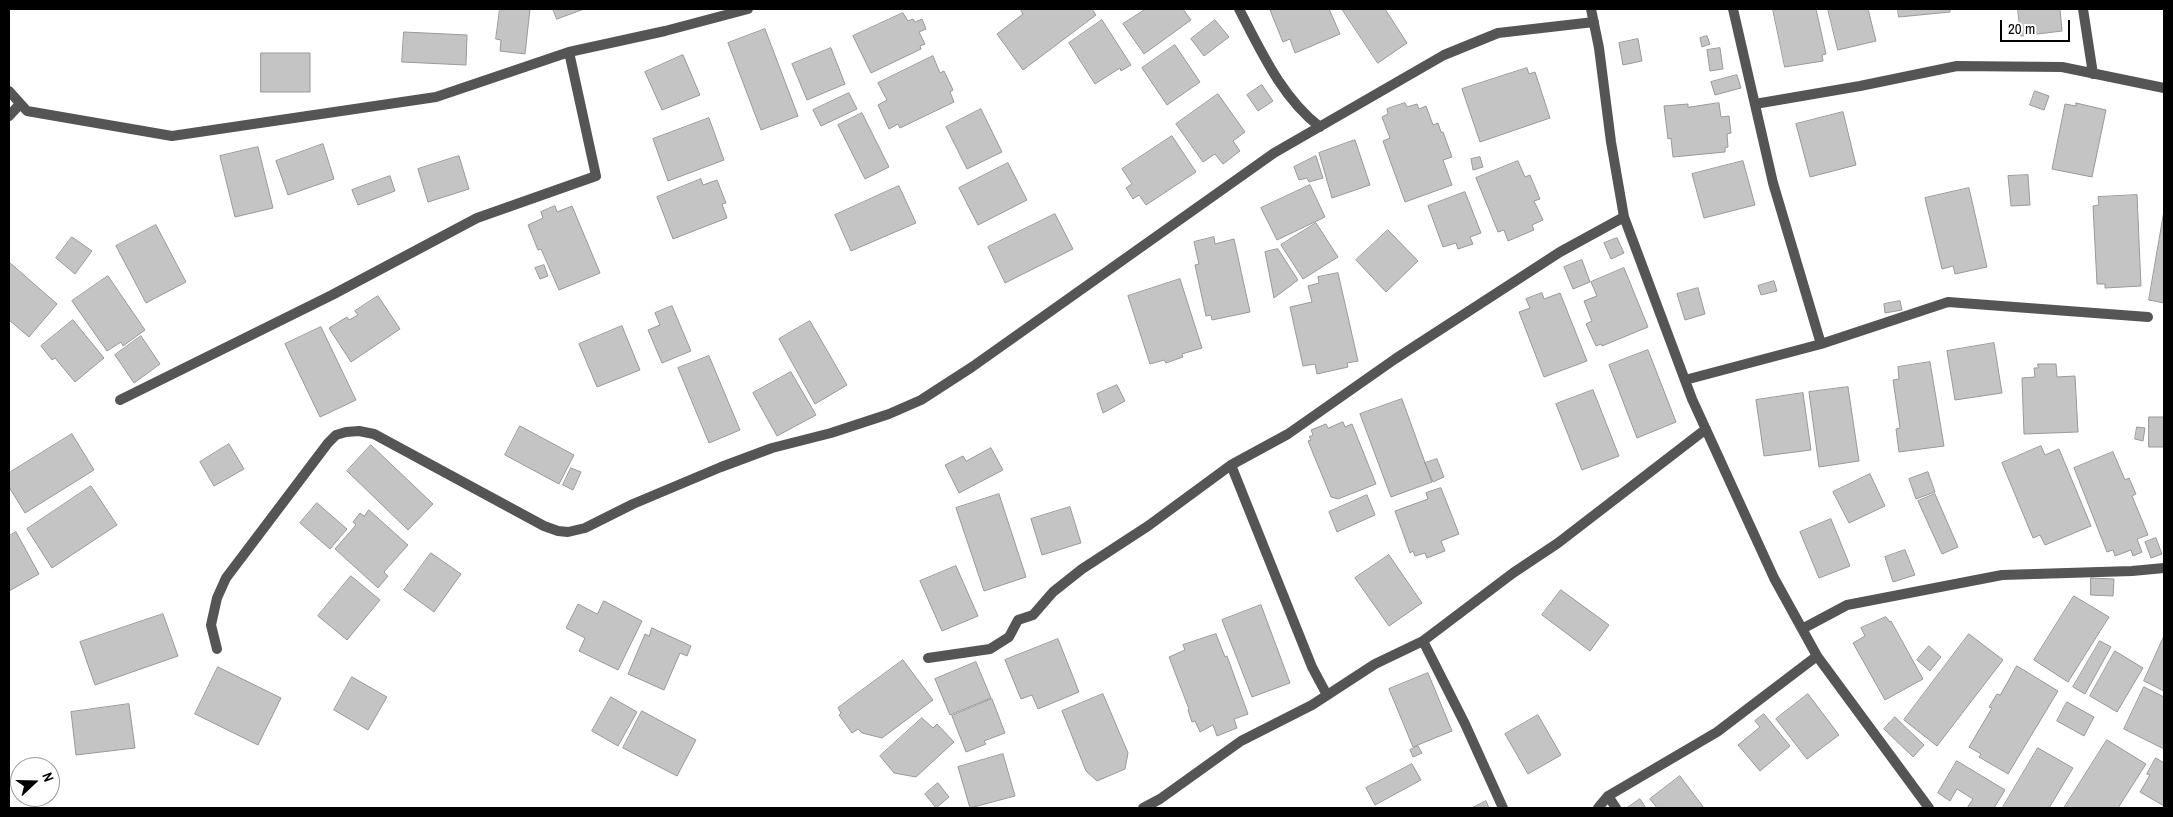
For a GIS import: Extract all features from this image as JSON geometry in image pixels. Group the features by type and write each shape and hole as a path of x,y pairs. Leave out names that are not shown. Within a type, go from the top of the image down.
{"street":[{"path":"9,91 27,111 172,136 436,97 569,52 665,31 748,9"},
{"path":"1239,9 1267,61 1296,105 1320,127"},
{"path":"1590,9 1599,48 1611,142 1624,217 1685,380 1774,578 1817,656 1929,808"},
{"path":"1733,9 1773,183 1821,344"},
{"path":"2083,9 2093,74"},
{"path":"217,649 211,625 217,598 226,578 318,454 336,435 359,431 374,434 544,526 568,532 585,528 633,504 721,467 772,448 831,433 889,414 921,400 972,367 1274,153 1444,55 1476,40 1498,33 1594,22"},
{"path":"120,400 332,295 477,218 596,176 569,52"},
{"path":"1756,104 1860,86 1957,66 2062,67 2164,88"},
{"path":"9,116 20,104"},
{"path":"928,658 990,649 1003,641 1009,637 1018,620 1033,615 1060,586 1082,569 1148,526 1231,465 1288,434 1403,353 1560,252 1624,217"},
{"path":"1685,380 1821,344 1948,302 2148,317"},
{"path":"1142,808 1160,800 1241,741 1312,705 1375,664 1423,641 1513,573 1558,543 1706,429"},
{"path":"1231,465 1312,667 1327,695"},
{"path":"1802,628 1847,605 2002,575 2122,572 2164,568"},
{"path":"1423,641 1465,724 1504,808"},
{"path":"1598,808 1608,796 1717,732 1817,656"},
{"path":"1608,796 1616,808"}],"building":[{"path":"500,9 530,9 525,54 500,51 501,40 496,39"},
{"path":"553,9 584,9 557,19"},
{"path":"1024,9 1092,9 1096,15 1023,70 997,34 1023,14 1021,11"},
{"path":"1146,9 1183,9 1191,20 1144,54 1123,24"},
{"path":"1329,9 1340,34 1295,53 1290,39 1283,42 1270,10"},
{"path":"1342,9 1385,9 1407,43 1378,63"},
{"path":"1773,9 1816,9 1826,54 1822,55 1823,61 1785,67"},
{"path":"1828,9 1868,9 1876,41 1838,50"},
{"path":"1898,9 1950,9 1950,12 1899,17"},
{"path":"2018,9 2060,9 2062,31 2021,36"},
{"path":"903,13 908,21 913,19 915,22 922,19 926,29 919,32 925,44 920,46 921,49 871,73 853,36"},
{"path":"1102,20 1131,65 1121,71 1120,68 1095,84 1069,43"},
{"path":"1215,20 1229,37 1204,56 1191,39"},
{"path":"765,29 798,116 761,130 728,43"},
{"path":"404,32 467,35 466,65 402,62"},
{"path":"1707,36 1710,44 1702,47 1700,38"},
{"path":"1638,39 1642,61 1623,65 1619,43"},
{"path":"1175,45 1200,82 1167,105 1142,68"},
{"path":"831,48 845,84 807,100 792,64"},
{"path":"1720,48 1723,69 1710,71 1707,50"},
{"path":"261,53 310,53 310,92 261,92"},
{"path":"683,55 700,95 662,110 645,72"},
{"path":"933,56 940,73 944,71 953,90 950,92 954,102 900,128 898,124 889,129 878,105 887,100 878,83"},
{"path":"1527,68 1529,74 1535,72 1550,118 1480,142 1462,89"},
{"path":"1737,75 1741,88 1715,95 1711,82"},
{"path":"1262,85 1273,101 1258,111 1247,95"},
{"path":"2035,91 2049,96 2044,110 2030,105"},
{"path":"849,93 857,109 821,126 813,110"},
{"path":"1218,94 1245,132 1233,141 1240,151 1223,164 1215,154 1203,162 1176,124"},
{"path":"1405,103 1407,107 1417,104 1419,109 1426,106 1433,125 1438,123 1452,157 1443,160 1452,185 1405,202 1383,141 1390,138 1382,117 1388,114 1387,109"},
{"path":"1719,103 1721,117 1729,116 1731,133 1727,134 1728,147 1725,148 1725,152 1673,157 1671,138 1668,139 1664,106 1688,104 1688,107"},
{"path":"2076,103 2106,110 2092,177 2052,169 2065,104 2076,106"},
{"path":"981,109 1002,152 967,169 946,127"},
{"path":"1843,112 1856,165 1810,177 1796,124"},
{"path":"862,113 889,167 865,179 838,125"},
{"path":"709,118 724,160 668,181 653,139"},
{"path":"1172,136 1196,172 1146,205 1139,195 1133,199 1126,188 1132,184 1122,169"},
{"path":"1355,140 1370,185 1332,198 1319,153"},
{"path":"323,144 334,179 288,195 276,161"},
{"path":"258,147 273,208 235,217 220,156"},
{"path":"459,156 469,189 428,202 418,169"},
{"path":"1316,156 1323,178 1309,182 1307,178 1299,180 1294,167"},
{"path":"1480,157 1483,167 1473,170 1471,159"},
{"path":"1518,161 1525,177 1530,175 1540,199 1534,201 1543,220 1532,225 1534,230 1508,241 1504,230 1498,232 1476,178"},
{"path":"1743,161 1755,205 1704,218 1692,174"},
{"path":"1008,163 1027,200 978,225 959,188"},
{"path":"2028,175 2030,205 2011,206 2008,176"},
{"path":"390,176 395,191 358,205 352,190"},
{"path":"701,179 703,185 717,180 726,203 722,204 727,218 673,239 657,197"},
{"path":"1310,185 1325,217 1277,240 1261,208"},
{"path":"899,186 916,223 851,251 835,215"},
{"path":"1969,188 1987,267 1955,274 1953,266 1942,269 1925,198"},
{"path":"1465,192 1481,233 1470,237 1473,244 1458,249 1456,243 1443,247 1428,206"},
{"path":"2137,195 2141,286 2105,288 2105,284 2097,284 2093,206 2099,205 2098,197"},
{"path":"555,206 557,212 572,206 600,273 559,290 541,249 538,250 528,225 543,218 541,212"},
{"path":"2164,211 2164,303 2149,300"},
{"path":"1055,214 1073,249 1005,283 988,247"},
{"path":"1316,223 1338,257 1303,279 1281,245"},
{"path":"156,225 186,282 146,303 116,246"},
{"path":"1388,230 1418,261 1386,292 1356,260"},
{"path":"72,237 92,251 75,274 56,258"},
{"path":"1214,237 1215,244 1234,239 1250,312 1212,320 1211,315 1206,316 1195,265 1199,264 1194,242"},
{"path":"1617,238 1624,253 1611,259 1604,243"},
{"path":"1278,249 1298,280 1274,298 1265,252"},
{"path":"1582,260 1590,282 1573,289 1564,267"},
{"path":"9,262 57,304 29,337 9,320"},
{"path":"544,265 548,276 540,279 535,268"},
{"path":"1624,268 1648,327 1602,346 1601,344 1596,346 1586,324 1592,321 1584,301 1597,296 1591,282"},
{"path":"1338,273 1358,361 1347,363 1348,367 1317,374 1315,364 1303,366 1290,307 1312,302 1308,286 1319,283 1318,277"},
{"path":"108,276 145,330 123,346 121,342 107,351 72,301"},
{"path":"1180,279 1202,348 1182,354 1183,357 1166,363 1164,360 1150,364 1128,296"},
{"path":"1774,281 1777,291 1761,295 1758,286"},
{"path":"1698,288 1705,314 1685,320 1677,294"},
{"path":"1542,293 1544,299 1560,293 1587,361 1544,377 1519,312 1530,308 1526,299"},
{"path":"378,296 400,329 351,362 329,328 347,317 349,320 358,315 355,311"},
{"path":"1900,301 1902,310 1885,313 1884,304"},
{"path":"672,306 691,351 662,363 648,330 660,325 655,313"},
{"path":"73,320 104,358 75,382 55,358 52,360 41,346"},
{"path":"810,321 847,385 815,404 779,339"},
{"path":"622,326 640,370 597,387 579,344"},
{"path":"321,327 356,400 320,417 285,344"},
{"path":"141,336 160,364 134,383 115,355"},
{"path":"1994,343 2002,393 1955,400 1947,351"},
{"path":"1648,350 1676,422 1637,438 1609,365"},
{"path":"709,356 740,430 709,443 678,368"},
{"path":"1930,362 1944,446 1899,452 1896,429 1900,428 1893,380 1899,379 1898,367"},
{"path":"2038,364 2056,364 2057,377 2075,376 2078,432 2024,434 2022,378 2035,377 2034,368 2038,368"},
{"path":"791,372 816,415 777,436 753,393"},
{"path":"1117,385 1125,401 1103,413 1097,394"},
{"path":"1848,387 1859,461 1819,467 1809,392"},
{"path":"1593,390 1619,456 1582,470 1556,404"},
{"path":"1803,393 1811,450 1764,456 1756,400"},
{"path":"1402,399 1432,482 1391,497 1360,414"},
{"path":"2149,417 2164,417 2164,447 2149,447"},
{"path":"1343,422 1345,427 1352,424 1376,484 1338,499 1331,497 1308,441 1311,440 1309,437 1313,435 1311,430 1326,424 1328,428"},
{"path":"520,426 574,455 559,484 505,455"},
{"path":"2137,427 2145,428 2143,441 2135,439"},
{"path":"72,434 94,470 25,513 9,487 9,473"},
{"path":"229,444 244,469 214,486 200,462"},
{"path":"371,445 433,504 408,530 347,471"},
{"path":"2041,446 2045,455 2059,449 2091,526 2045,545 2040,535 2033,538 2002,463"},
{"path":"991,448 1003,470 959,493 945,465 963,456 966,461"},
{"path":"2113,452 2125,480 2129,478 2136,494 2132,496 2148,535 2137,539 2142,552 2133,556 2131,550 2115,556 2113,550 2107,552 2074,468"},
{"path":"1437,459 1444,477 1433,482 1425,463"},
{"path":"571,468 581,472 573,490 563,485"},
{"path":"1928,472 1935,492 1916,499 1909,479"},
{"path":"1870,474 1885,506 1849,523 1833,492"},
{"path":"91,486 117,525 52,568 27,529"},
{"path":"1441,488 1459,534 1441,541 1445,551 1427,558 1425,553 1415,556 1413,551 1410,553 1395,511 1428,499 1426,493"},
{"path":"999,494 1026,577 984,591 956,508"},
{"path":"1935,494 1958,547 1942,554 1918,501"},
{"path":"1367,495 1375,515 1337,532 1329,512"},
{"path":"317,503 347,529 330,549 300,523"},
{"path":"1070,507 1081,543 1042,555 1031,519"},
{"path":"369,510 408,545 384,572 388,576 378,588 335,549 356,525 353,522 360,513 364,516"},
{"path":"1831,519 1850,566 1819,578 1800,532"},
{"path":"16,532 39,574 9,591 9,536"},
{"path":"2156,538 2162,554 2151,558 2145,542"},
{"path":"1905,550 1915,575 1893,582 1885,557"},
{"path":"431,553 461,574 434,612 404,590"},
{"path":"1389,555 1422,603 1389,626 1355,578"},
{"path":"956,566 978,616 942,631 920,581"},
{"path":"351,576 380,600 347,640 318,616"},
{"path":"2091,578 2114,579 2113,596 2091,595"},
{"path":"1561,590 1609,625 1590,651 1542,615"},
{"path":"2074,596 2109,617 2068,682 2034,660"},
{"path":"604,601 642,621 618,670 579,651 585,638 566,628 578,604 597,614"},
{"path":"1261,605 1290,683 1252,697 1222,620"},
{"path":"163,614 178,656 95,685 80,642"},
{"path":"1886,617 1891,621 1923,679 1885,700 1853,643 1865,636 1861,628"},
{"path":"652,628 691,646 687,656 680,653 664,690 628,674 645,634 649,636"},
{"path":"1216,634 1225,657 1227,656 1248,714 1234,719 1237,728 1217,736 1213,725 1200,732 1195,721 1192,722 1189,709 1169,657 1185,650 1183,645"},
{"path":"1969,634 2003,660 1937,746 1904,720"},
{"path":"2164,636 2164,691 2144,681"},
{"path":"1058,639 1079,692 1038,709 1032,695 1021,699 1005,660"},
{"path":"2100,641 2111,647 2085,694 2073,687"},
{"path":"1929,646 1941,657 1930,671 1917,660"},
{"path":"2115,651 2143,668 2117,712 2090,696"},
{"path":"903,660 933,700 882,738 862,733 858,729 852,733 839,715 841,713 838,708"},
{"path":"976,662 991,698 950,715 935,679"},
{"path":"2017,666 2058,691 2008,774 1979,757 1981,754 1969,747 1992,708 1989,707 1997,694 2000,695"},
{"path":"218,667 281,698 258,745 195,714"},
{"path":"1428,673 1452,731 1413,747 1389,689"},
{"path":"352,677 387,697 368,730 334,710"},
{"path":"2144,687 2164,697 2164,749 2124,729"},
{"path":"1103,694 1128,753 1125,769 1097,781 1086,771 1062,711"},
{"path":"1808,694 1839,735 1807,759 1776,719"},
{"path":"611,697 637,712 618,746 592,731"},
{"path":"992,699 1005,733 984,741 986,744 966,752 952,716"},
{"path":"2067,702 2094,717 2084,736 2057,721"},
{"path":"129,704 135,748 76,755 71,712"},
{"path":"642,711 696,740 677,776 623,748"},
{"path":"1764,714 1790,746 1760,771 1738,745 1760,727 1755,721"},
{"path":"1538,715 1561,755 1528,774 1505,734"},
{"path":"1895,717 1924,745 1913,757 1884,729"},
{"path":"922,718 933,728 937,724 954,742 916,777 894,773 880,756"},
{"path":"2107,740 2146,764 2118,808 2064,808"},
{"path":"1418,746 1422,753 1413,757 1410,750"},
{"path":"2038,748 2073,768 2049,808 2004,808 2003,807"},
{"path":"1003,754 1015,796 970,808 958,767"},
{"path":"2156,758 2164,763 2164,806 2140,792 2150,775 2147,774"},
{"path":"1957,761 2005,790 1994,808 1967,808 1973,799 1957,789 1950,801 1938,793"},
{"path":"1412,764 1421,780 1375,805 1366,788"},
{"path":"1680,776 1704,808 1657,808 1650,799"},
{"path":"938,783 949,797 936,808 925,794"},
{"path":"1640,799 1646,808 1627,808"},
{"path":"1486,801 1489,808 1472,808"}]}
